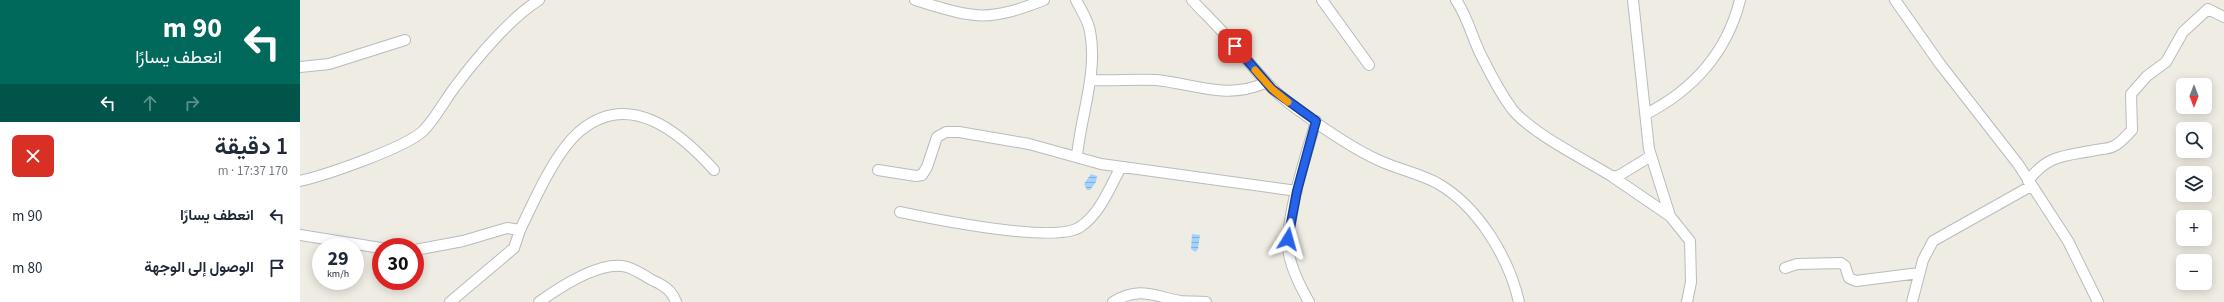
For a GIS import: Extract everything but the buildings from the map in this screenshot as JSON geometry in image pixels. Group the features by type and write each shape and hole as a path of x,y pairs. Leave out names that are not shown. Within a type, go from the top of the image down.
{"street":[{"path":"300,181 335,170 406,142 422,132 469,67 495,39 539,0"},
{"path":"915,0 961,14 979,17 997,15 1044,0"},
{"path":"1076,0 1090,30 1092,80 1081,124 1077,156"},
{"path":"1192,0 1226,36 1265,83 1301,112 1376,160 1437,183 1461,201 1491,238 1507,264 1514,280 1519,302"},
{"path":"1322,0 1369,65"},
{"path":"1456,0 1466,18 1483,59 1512,108 1529,125 1613,177 1670,216 1690,241 1691,282 1687,302"},
{"path":"1633,0 1646,114 1646,133 1651,156 1670,216"},
{"path":"1646,114 1661,106 1692,83 1706,69 1730,30 1740,0"},
{"path":"1895,0 1940,64 2003,144 2030,184 2068,241 2098,302"},
{"path":"1912,302 1919,273 1927,250 1933,241 2030,184 2041,167 2049,160 2063,155 2114,146 2121,141 2132,130 2132,94 2147,76 2166,62 2183,32 2208,9 2224,17"},
{"path":"300,67 341,61 405,40"},
{"path":"1092,80 1155,80 1209,91 1250,90 1265,83"},
{"path":"450,302 514,248 520,230 549,174 568,145 579,132 600,117 623,113 643,117 657,123 700,154 714,170"},
{"path":"1309,302 1291,264 1288,252 1288,239 1297,191 1316,121"},
{"path":"878,170 916,176 922,174 927,167 937,137 946,132 959,132 1029,144 1077,156 1101,164 1297,191"},
{"path":"1613,177 1651,156"},
{"path":"900,212 961,224 1036,234 1071,232 1080,228 1096,212 1121,167"},
{"path":"424,248 463,241 507,228 520,230"},
{"path":"300,235 372,247"},
{"path":"1785,268 1797,264 1841,263 1845,266 1850,278 1856,281 1919,273"},
{"path":"539,302 567,284 591,272 616,265 634,269 666,287 672,293 676,302"},
{"path":"1113,302 1133,293 1147,293 1182,301 1206,302"}],"water":[{"path":"1091,174 1097,176 1096,182 1090,190 1087,190 1084,184"},
{"path":"1192,234 1200,235 1198,249 1195,252 1191,249"}],"slow traffic":[{"path":"1255,70 1265,83 1288,102"}],"route":[{"path":"1235,46 1265,83 1301,112 1316,121 1291,216 1288,239"}]}
